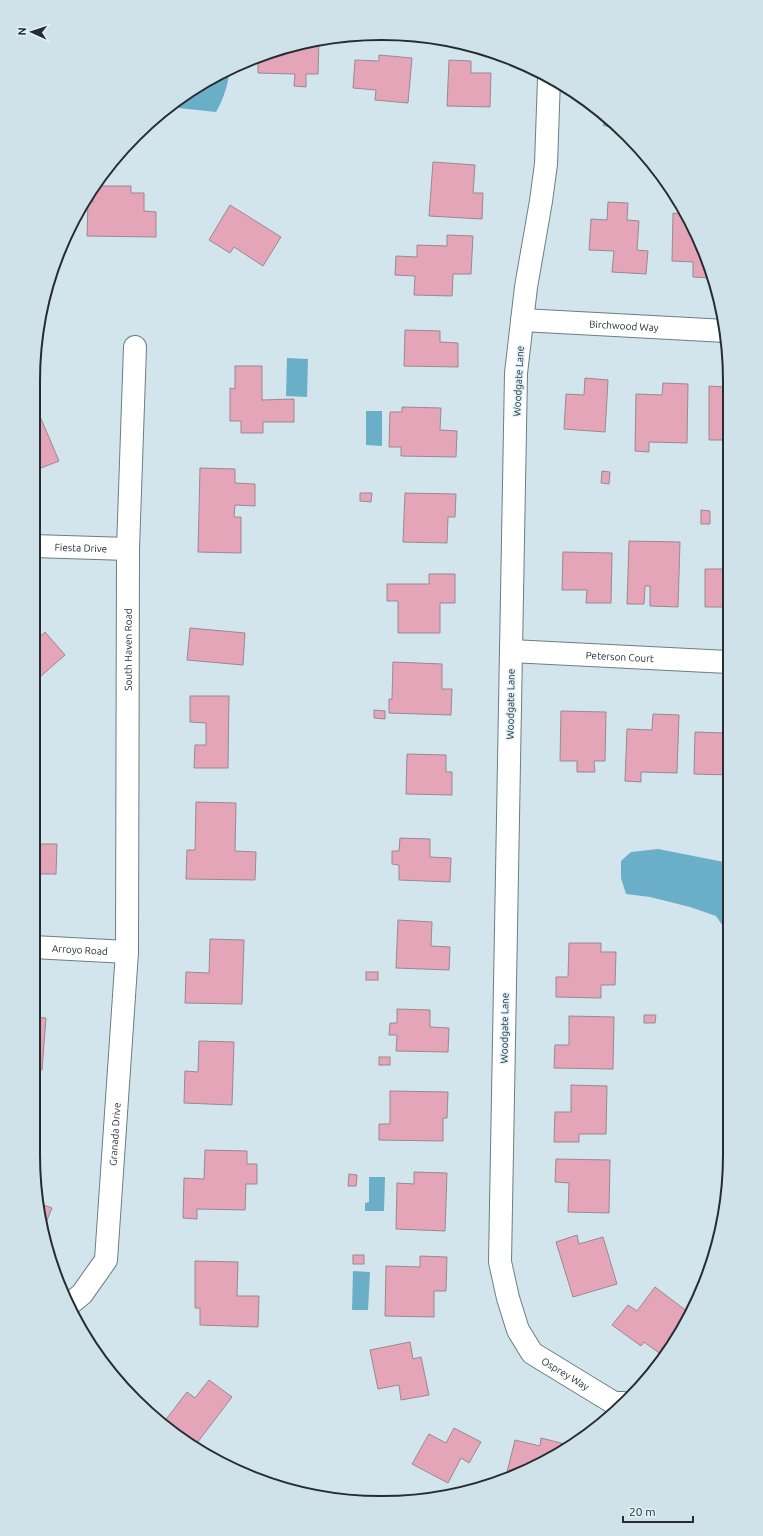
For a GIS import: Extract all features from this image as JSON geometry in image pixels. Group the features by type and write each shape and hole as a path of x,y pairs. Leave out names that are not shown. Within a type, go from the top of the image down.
{"street":[{"name":"Woodgate Lane","path":"518,1330 508,1298 500,1262 516,373 526,286 546,164 549,84"},
{"name":"Birchwood Way","path":"522,320 719,331"},
{"name":"South Haven Road","path":"127,952 128,549 135,347"},
{"name":"Fiesta Drive","path":"40,546 128,549"},
{"name":"Peterson Court","path":"511,651 723,662"},
{"name":"Arroyo Road","path":"40,947 127,952"},
{"name":"Granada Drive","path":"73,1301 82,1294 106,1260 127,952"},
{"name":"Osprey Way","path":"518,1330 532,1352 616,1403"}],"water":[{"path":"229,76 225,91 216,112 178,108"},
{"path":"603,122 609,127 603,126"},
{"path":"287,358 308,359 307,397 286,396"},
{"path":"366,411 382,411 382,446 366,445"},
{"path":"658,849 723,862 723,926 716,916 690,907 650,897 626,894 621,878 621,861 631,852"},
{"path":"369,1177 385,1177 384,1211 365,1211 365,1203 369,1202"},
{"path":"353,1271 370,1272 368,1310 352,1310"}],"building":[{"path":"319,46 318,74 306,74 306,87 294,86 295,74 258,73 258,63 293,52"},
{"path":"379,55 412,58 408,103 375,100 376,90 353,88 355,60 379,61"},
{"path":"449,60 471,61 471,73 491,73 490,107 447,106"},
{"path":"433,162 475,165 473,193 483,193 482,219 429,216"},
{"path":"102,186 131,186 131,193 144,193 144,211 156,212 156,237 87,236 88,208"},
{"path":"608,202 628,203 627,220 639,221 637,250 648,251 646,274 612,272 614,251 589,250 591,219 607,220"},
{"path":"230,205 281,237 263,266 234,247 230,253 209,240"},
{"path":"673,213 678,213 688,230 707,278 693,277 693,262 672,261"},
{"path":"447,235 473,236 471,274 453,274 452,296 414,295 415,276 395,275 396,256 417,257 417,245 447,246"},
{"path":"405,330 440,331 440,342 458,343 458,367 404,366"},
{"path":"235,366 262,366 262,400 294,399 294,422 263,422 263,433 241,433 241,421 230,421 230,388 235,389"},
{"path":"585,378 608,380 605,432 564,429 566,394 584,395"},
{"path":"663,383 688,384 687,443 649,442 649,452 635,451 636,394 662,395"},
{"path":"709,386 723,387 723,440 709,440"},
{"path":"402,407 441,408 440,430 457,431 456,457 401,456 401,447 389,447 390,412 402,412"},
{"path":"40,416 59,461 40,468"},
{"path":"200,468 235,469 235,483 255,484 255,506 235,505 234,517 241,517 241,553 198,552"},
{"path":"602,471 610,472 609,484 601,483"},
{"path":"360,493 372,493 371,502 360,501"},
{"path":"405,493 456,494 455,517 448,517 447,543 403,542"},
{"path":"701,510 710,511 710,524 701,524"},
{"path":"629,541 680,542 678,607 650,606 650,586 645,586 644,604 627,604"},
{"path":"563,552 612,553 611,603 586,603 587,590 562,590"},
{"path":"705,569 723,569 723,607 705,607"},
{"path":"429,574 455,574 455,603 440,603 440,633 398,633 398,601 387,601 387,584 429,584"},
{"path":"190,628 245,633 243,665 187,660"},
{"path":"45,632 65,655 40,677 40,637"},
{"path":"393,662 442,664 442,689 452,689 451,715 389,713 389,699 392,699"},
{"path":"190,696 229,696 228,768 194,768 195,745 206,745 206,723 190,722"},
{"path":"374,710 385,711 385,719 374,718"},
{"path":"561,711 606,712 605,761 594,761 595,772 577,772 577,761 560,761"},
{"path":"653,714 679,715 677,773 641,772 641,782 625,781 627,729 652,730"},
{"path":"695,732 723,733 723,775 694,774"},
{"path":"407,754 446,755 446,772 452,772 452,795 406,794"},
{"path":"196,802 236,803 235,851 256,852 255,880 186,879 187,850 195,850"},
{"path":"400,838 430,839 430,857 451,858 450,882 399,880 399,865 392,864 392,851 399,851"},
{"path":"40,844 57,844 56,874 40,874"},
{"path":"398,920 432,922 431,946 450,947 449,970 396,968"},
{"path":"210,939 244,940 242,1004 185,1003 186,972 209,973"},
{"path":"569,943 601,943 601,952 616,952 615,985 601,985 601,998 556,997 556,977 568,977"},
{"path":"366,972 378,972 378,980 366,980"},
{"path":"397,1009 430,1010 430,1027 449,1028 448,1052 396,1051 397,1035 389,1035 390,1023 397,1023"},
{"path":"644,1015 656,1015 655,1023 644,1023"},
{"path":"569,1016 614,1017 613,1069 554,1068 555,1045 569,1045"},
{"path":"40,1018 46,1018 42,1070 40,1070"},
{"path":"199,1041 234,1042 232,1105 184,1103 185,1071 198,1072"},
{"path":"379,1057 390,1057 390,1065 379,1065"},
{"path":"571,1085 607,1086 606,1134 579,1134 579,1142 554,1142 555,1112 571,1112"},
{"path":"390,1091 448,1092 447,1118 443,1118 443,1141 379,1140 379,1124 390,1124"},
{"path":"205,1150 247,1151 247,1164 257,1164 257,1184 246,1184 245,1210 197,1209 197,1219 183,1218 184,1178 204,1179"},
{"path":"556,1159 610,1160 609,1213 568,1212 569,1183 555,1182"},
{"path":"414,1172 447,1173 445,1231 396,1229 397,1183 414,1184"},
{"path":"349,1174 357,1175 356,1186 348,1186"},
{"path":"44,1205 52,1208 47,1220"},
{"path":"577,1235 579,1244 603,1237 617,1284 573,1297 556,1242"},
{"path":"353,1255 364,1255 364,1264 353,1264"},
{"path":"420,1256 447,1257 446,1291 434,1291 434,1317 385,1316 386,1266 420,1267"},
{"path":"195,1261 238,1262 237,1296 259,1296 258,1327 200,1325 200,1308 195,1308"},
{"path":"655,1287 686,1310 659,1353 644,1342 641,1346 612,1325 628,1305 637,1311"},
{"path":"410,1342 413,1359 421,1357 429,1395 401,1400 399,1385 378,1389 370,1350"},
{"path":"209,1380 232,1397 198,1442 166,1419 187,1392 195,1398"},
{"path":"454,1428 481,1442 469,1463 461,1458 448,1483 412,1464 429,1434 446,1443"},
{"path":"541,1438 562,1443 533,1461 507,1472 515,1440 540,1446"}]}
